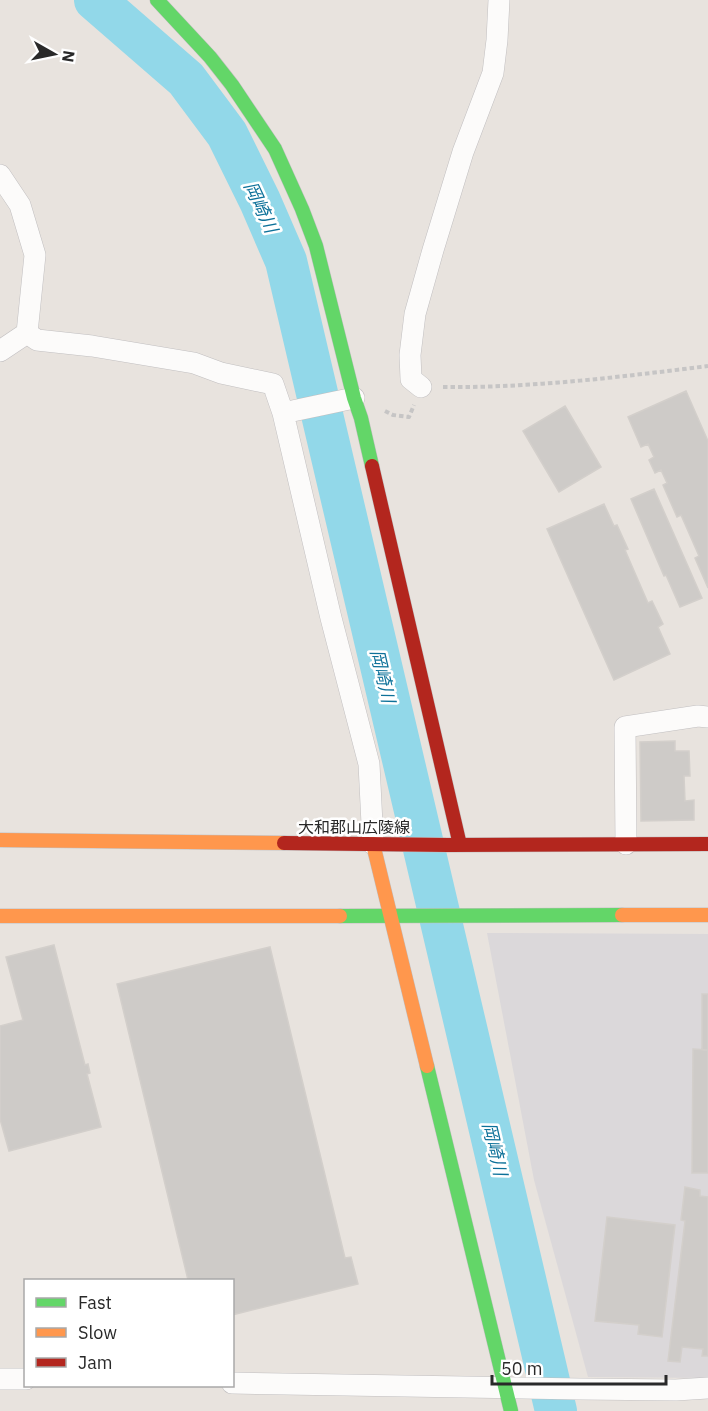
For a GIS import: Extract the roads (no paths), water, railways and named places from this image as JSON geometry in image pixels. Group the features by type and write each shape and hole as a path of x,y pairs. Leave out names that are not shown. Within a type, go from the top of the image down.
{"street":[{"path":"157,0 210,57 232,85 275,149 316,246 361,418 454,844"},
{"path":"421,387 411,379 410,355 415,315 463,153 493,73 499,0"},
{"path":"0,176 20,205 35,255 27,333"},
{"path":"0,351 27,333"},
{"path":"27,333 37,340 92,346 194,363 221,373 273,384 283,413 331,618 369,764 380,843 510,1387 511,1411"},
{"path":"283,413 354,398"},
{"path":"626,844 625,727 698,716 708,717"},
{"name":"大和郡山広陵線","path":"0,840 708,844"},
{"path":"0,916 708,915"},
{"path":"0,1379 24,1379"},
{"path":"234,1383 580,1389 708,1388"}],"waterway":[{"name":"岡崎川","path":"95,0 186,79 227,134 286,261 556,1411"}]}
